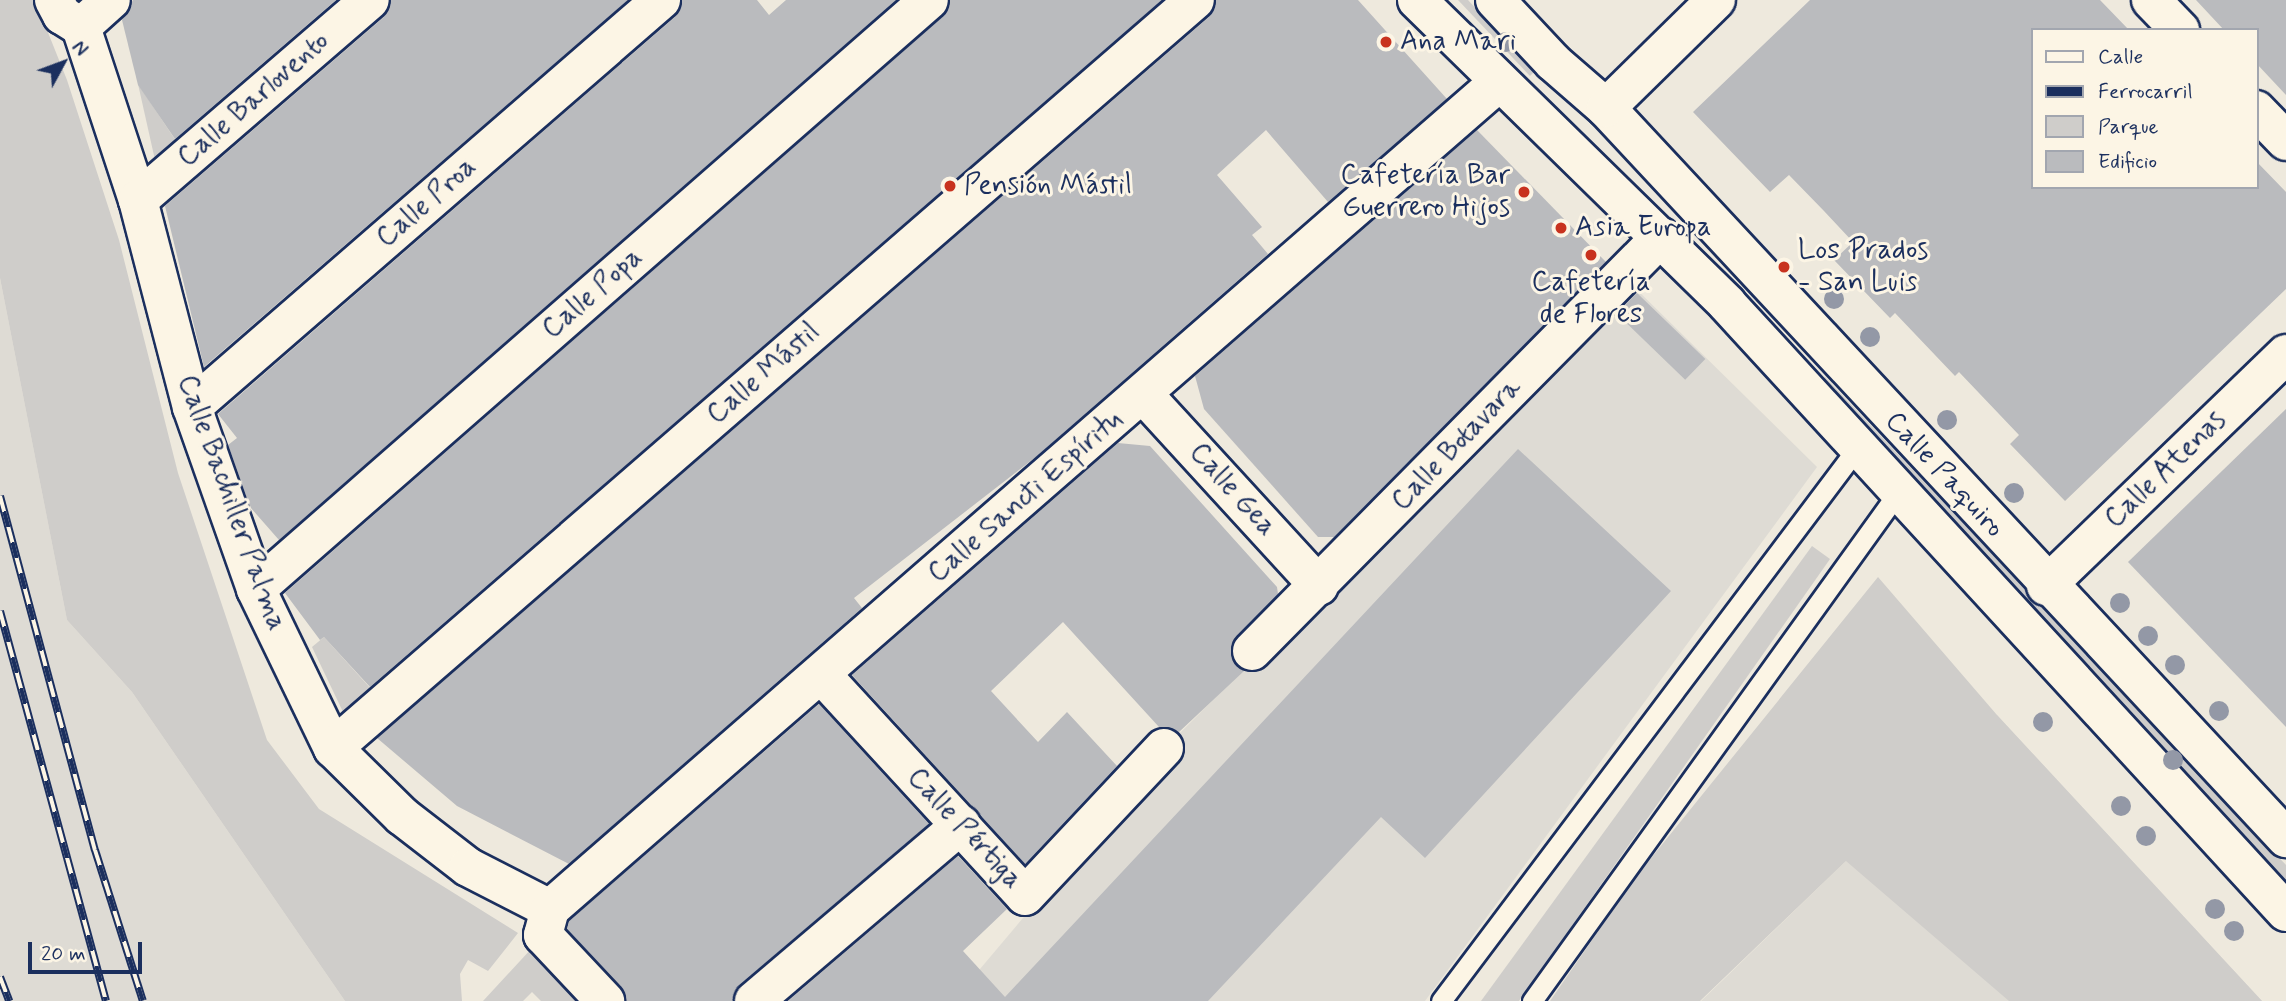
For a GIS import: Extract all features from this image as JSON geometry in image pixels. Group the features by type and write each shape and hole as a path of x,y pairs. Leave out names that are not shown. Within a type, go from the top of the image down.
{"street":[{"name":"Calle Bachiller Palma","path":"54,0 62,15 81,27 138,200 192,407 256,589 333,748 402,816 468,867 550,909"},
{"path":"81,27 111,0"},
{"name":"Calle Barlovento","path":"138,200 370,0"},
{"name":"Calle Proa","path":"192,407 661,0"},
{"name":"Calle Popa","path":"256,589 929,0"},
{"name":"Calle Mástil","path":"333,748 1195,0"},
{"name":"Calle Paquiro","path":"1418,0 1661,237 1858,446 2286,912"},
{"name":"Calle Paquiro","path":"1495,0 1606,108 2046,586 2286,838"},
{"path":"1606,108 1716,0"},
{"path":"2151,0 2178,28"},
{"path":"1505,87 1606,108"},
{"name":"Calle Sancti Espíritu","path":"550,909 1505,87"},
{"path":"1606,108 1615,193"},
{"path":"2258,112 2286,141"},
{"name":"Calle Botavara","path":"1252,651 1661,237"},
{"name":"Calle Atenas","path":"2046,586 2286,354"},
{"name":"Calle Gea","path":"1144,395 1319,586"},
{"name":"Calle Pértiga","path":"821,674 1026,896 1164,747"},
{"path":"754,1001 961,825"},
{"path":"550,909 543,935 605,1001"}],"lane":[{"path":"1441,1001 1858,446"},
{"path":"1532,1001 1899,491"}],"shaded area":[{"path":"0,278 67,620 132,692 345,1001 0,1001"},
{"path":"1629,282 1817,467 1425,1001 953,1001 1173,740"},
{"path":"1997,715 2262,1001 1701,1001 1726,977"}],"green space":[{"path":"0,0 35,0 67,80 119,240 178,473 267,740 319,809 518,933 488,971 468,960 460,974 462,1001 345,1001 132,692 67,620 0,278"},
{"path":"1458,0 1468,0 1534,72 1530,76"},
{"path":"138,84 178,144 159,160 155,160"},
{"path":"1825,377 2286,865 2286,897 1818,384"},
{"path":"1812,546 1830,559 1519,1001 1481,1001"},
{"path":"1878,577 1997,715 2262,1001 2009,1001 1846,861 1700,1001 1550,1001 1635,878"},
{"path":"324,637 372,690 344,714 312,647"},
{"path":"532,948 583,1001 541,1001 532,992 523,1001 483,1001"}],"building":[{"path":"133,0 336,0 175,139 138,85 122,20"},
{"path":"391,0 628,0 204,367 165,206 384,17"},
{"path":"682,0 757,0 769,15 786,0 896,0 279,540 250,507 228,445 237,438 218,414 675,17"},
{"path":"950,0 1162,0 370,687 324,637 320,640 285,593 943,16"},
{"path":"1216,0 1358,0 1447,99 1328,202 1266,130 1217,175 1262,227 1252,235 1268,254 1037,456 854,598 862,608 569,864 457,806 377,738 1209,17"},
{"path":"1810,0 2100,0 2127,28 2030,28 2030,189 2258,189 2258,163 2286,192 2286,289 2065,501 2010,444 2019,435 1959,372 1955,376 1895,313 1890,318 1834,260 1853,242 1824,211 1789,175 1770,192 1693,112"},
{"path":"2196,0 2286,0 2286,95 2258,65 2258,28 2222,28"},
{"path":"1477,130 1606,262 1334,537 1318,537 1204,409 1195,376"},
{"path":"1637,293 1705,359 1685,380 1617,314"},
{"path":"2286,409 2286,727 2128,562"},
{"path":"1118,443 1150,446 1277,587 1278,594 1231,645 1231,657 1244,671 1179,732 1159,727 1063,622 991,691 1038,742 1067,712 1117,766 1025,864 852,675"},
{"path":"1518,449 1671,591 1425,858 1381,817 1208,1001 788,1001 958,856 1007,909 963,951 1005,997"},
{"path":"819,704 929,824 740,984 733,1001 626,1001 621,986 567,929 569,921"}],"railway":[{"path":"0,496 95,850 143,1001"},
{"path":"0,611 106,1001"},
{"path":"0,977 9,1001"}],"place":[{"name":"Ana Mari","path":"1386,42"},
{"name":"Pensión Mástil","path":"950,186"},
{"name":"Cafetería Bar Guerrero Hijos","path":"1524,192"},
{"name":"Asia Europa","path":"1561,228"},
{"name":"Cafetería de Flores","path":"1591,255"},
{"name":"Los Prados - San Luis","path":"1784,267"}]}
